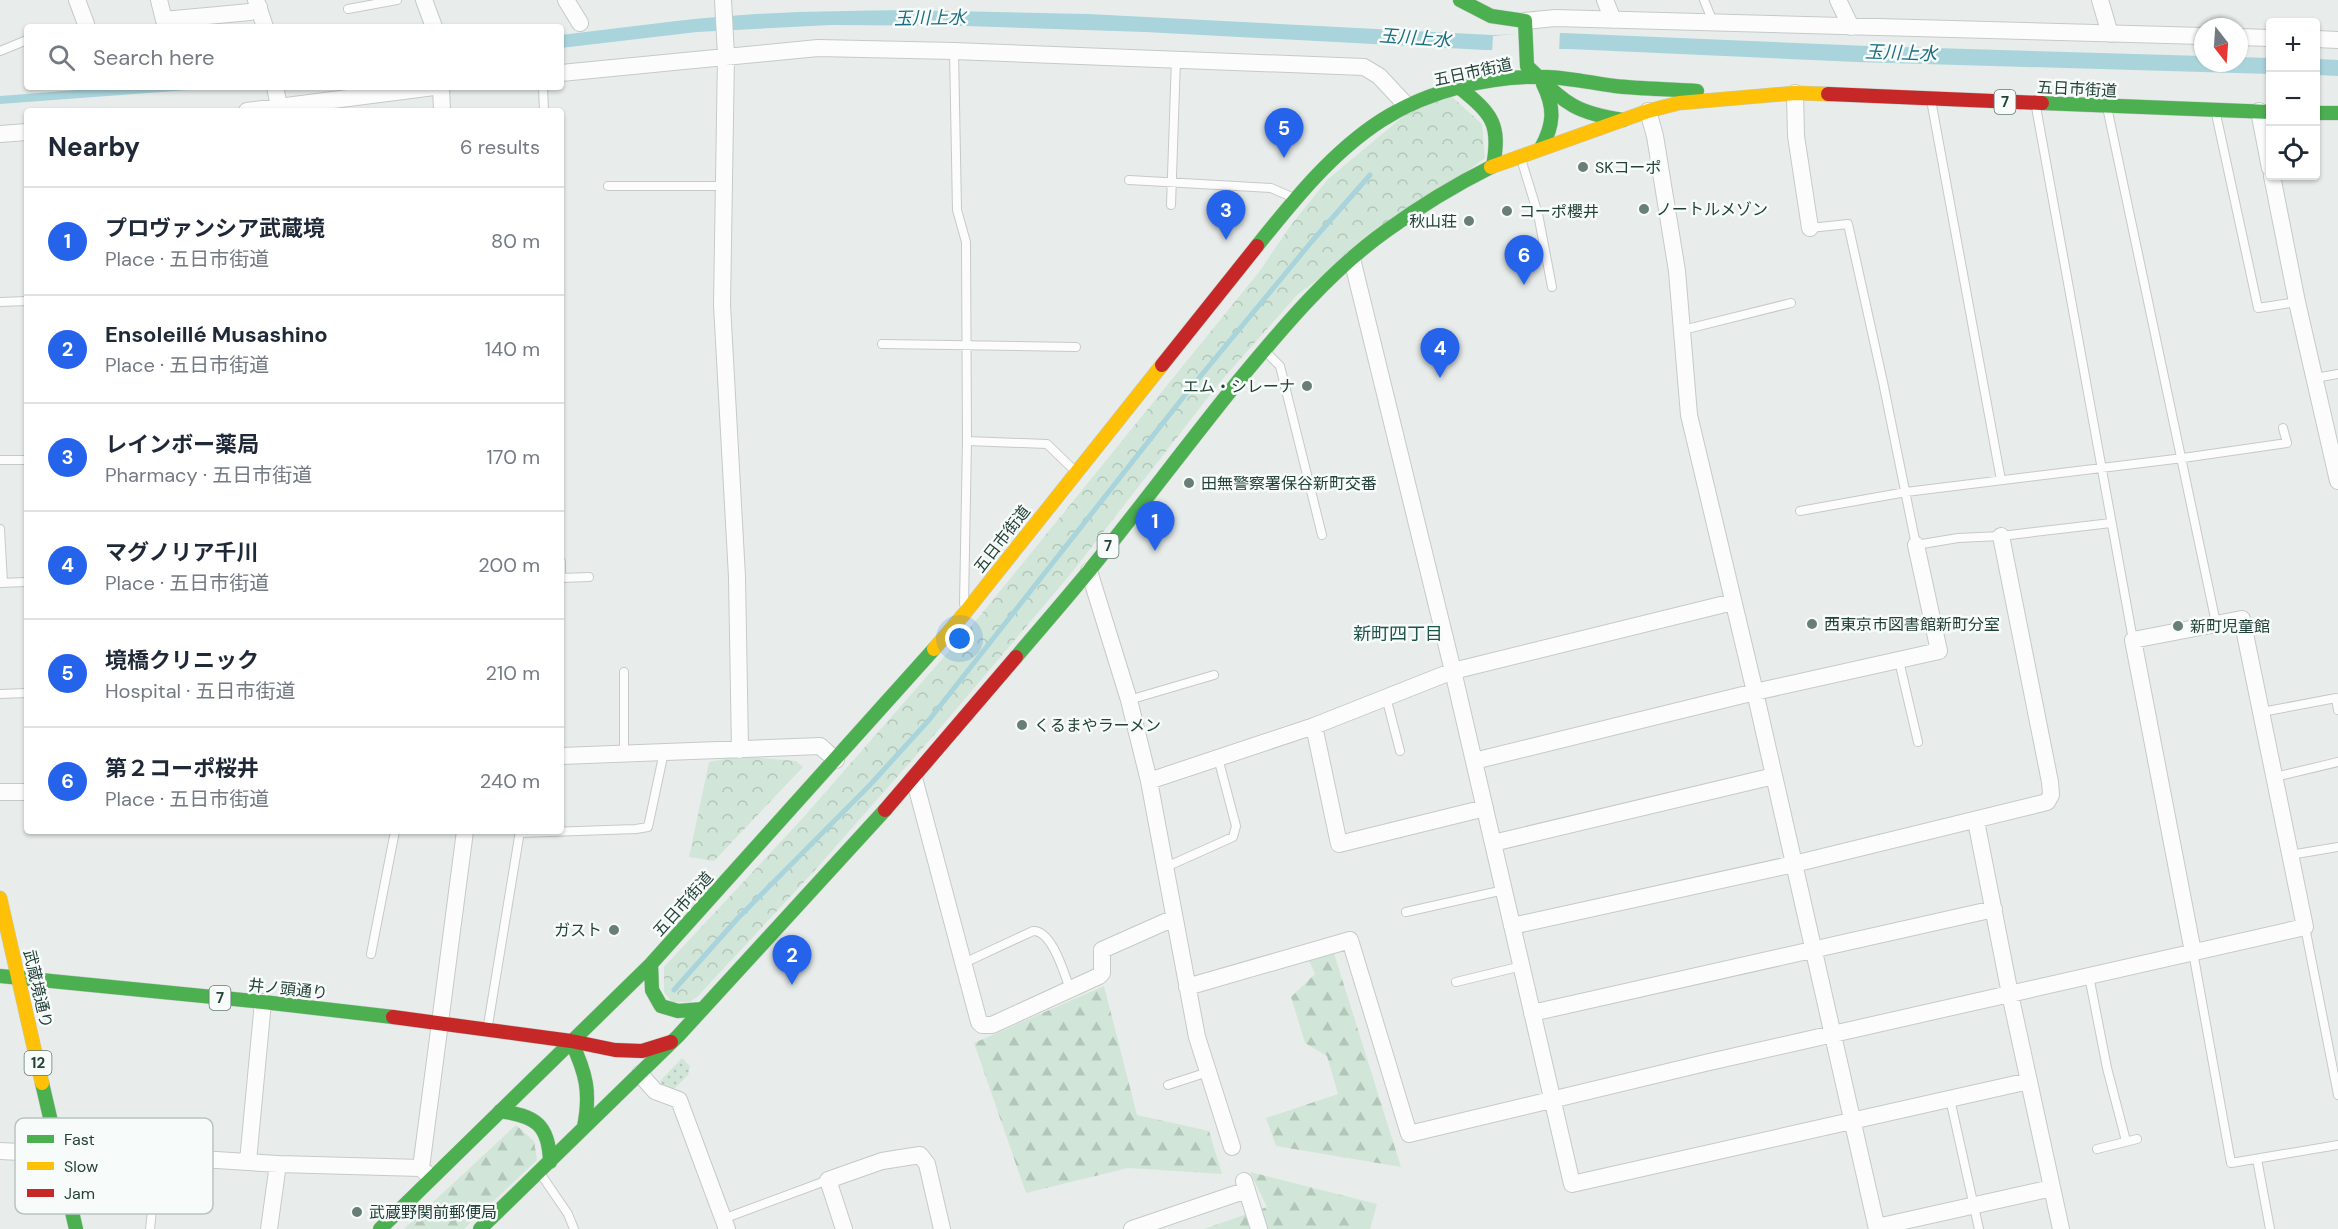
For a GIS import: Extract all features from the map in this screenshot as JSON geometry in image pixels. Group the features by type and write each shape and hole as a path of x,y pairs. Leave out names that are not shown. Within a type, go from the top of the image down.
{"main road":[{"path":"1460,0 1481,13 1525,26 1527,66 1562,100 1572,107 1596,116 1623,120"},
{"path":"1539,77 1550,98 1554,112 1551,131 1541,148"},
{"name":"五日市街道","path":"380,1229 426,1174 500,1111 651,964 836,760 964,614 1076,471 1296,199 1345,150 1381,120 1407,106 1460,88 1539,77 1617,86 1718,92 1739,96"},
{"path":"1460,88 1493,118 1497,130 1493,166"},
{"name":"五日市街道","path":"480,1229 704,1009 914,778 1089,571 1180,453 1304,304 1352,259 1422,206 1463,181 1520,155 1648,111 1679,103 1739,96 1795,93 2107,107 2265,111"},
{"path":"2320,113 2338,113"},
{"name":"武蔵境通り","path":"0,898 50,1118"},
{"path":"651,964 651,990 655,1001 663,1009 684,1013 704,1009"},
{"name":"井ノ頭通り","path":"0,976 263,1002 571,1041"},
{"path":"571,1041 587,1077 590,1105 584,1127"},
{"name":"7","path":"571,1041 615,1050 642,1051 672,1042"},
{"path":"500,1111 523,1114 534,1119 544,1128 549,1138 550,1162"},
{"name":"武蔵境通り","path":"72,1214 76,1229"}],"street":[{"path":"77,0 86,24"},
{"path":"159,0 164,20 250,12 257,3"},
{"path":"424,0 433,24"},
{"path":"566,0 580,23"},
{"path":"1605,0 1613,20"},
{"path":"1838,0 1851,27"},
{"path":"2100,0 2110,34"},
{"path":"257,3 264,24"},
{"path":"724,7 726,48 722,305 737,576 740,750"},
{"path":"1525,26 1556,18 2194,36"},
{"path":"2248,37 2266,38"},
{"path":"2320,39 2338,40"},
{"path":"564,72 726,48 954,51 1176,58 1364,67 1379,76 1407,106"},
{"path":"276,90 279,106"},
{"path":"269,108 343,105 419,90"},
{"path":"441,90 442,108"},
{"path":"1795,93 1796,136 1810,228"},
{"path":"1648,111 1655,136 1677,271 1689,415 1755,692 1877,1228 2052,1188"},
{"path":"2265,111 2267,126"},
{"path":"0,134 24,132"},
{"path":"2273,180 2297,302 2338,481"},
{"path":"1352,259 1453,671 1572,1184 2029,1081"},
{"path":"1512,926 1794,864 2047,802 2051,795 2043,742 2001,536"},
{"path":"1474,761 1755,692 1939,651 1916,545"},
{"path":"1089,571 1129,700 1149,781 1197,1037 1232,1147"},
{"path":"1149,781 1314,726 1453,671 1733,602"},
{"path":"1187,987 1350,940 1409,1134 1552,1099 2305,927 2242,619 2133,640 2193,952"},
{"path":"1314,726 1339,844 1485,808"},
{"path":"564,756 820,746 836,760"},
{"path":"1493,843 1774,776"},
{"path":"914,778 980,1022 987,1026 1099,976 1102,972 1102,950 1174,918"},
{"path":"0,792 24,792"},
{"path":"1976,821 2010,994 2061,1229"},
{"path":"213,1159 426,1174 439,1023 465,834"},
{"path":"1532,1013 1994,909"},
{"path":"248,1161 263,1002"},
{"path":"640,1074 656,1091 679,1100 725,1224"},
{"path":"0,1151 15,1151"},
{"path":"844,1229 828,1180 882,1161 920,1155 927,1164 942,1229"},
{"path":"269,1229 278,1164"},
{"path":"1132,1229 1245,1186 1259,1229"}],"lane":[{"path":"348,9 397,0"},
{"path":"1704,0 1713,22"},
{"path":"0,51 24,41"},
{"path":"954,51 957,210 966,242 967,441 964,614"},
{"path":"1171,205 1176,58"},
{"path":"543,90 544,108"},
{"path":"1931,100 2001,480"},
{"path":"2036,103 2100,468 2133,640"},
{"path":"2107,107 2183,458 2216,623"},
{"path":"2216,110 2258,308 2297,302"},
{"path":"1520,155 1539,214 1552,287"},
{"path":"1129,180 1271,188 1296,199"},
{"path":"608,186 723,186"},
{"path":"1810,228 1848,224 1916,545 1958,538 2001,536 2111,523"},
{"path":"0,302 24,301"},
{"path":"1683,330 1791,303"},
{"path":"882,344 1076,347"},
{"path":"1264,350 1280,366 1322,535"},
{"path":"2315,378 2338,374"},
{"path":"1800,511 1906,492 2286,443 2283,428"},
{"path":"967,441 1047,444 1076,471"},
{"path":"0,460 24,460"},
{"path":"0,529 2,583 24,582"},
{"path":"564,579 590,577"},
{"path":"1899,661 1918,742"},
{"path":"624,672 624,754"},
{"path":"1129,700 1214,675"},
{"path":"0,694 24,693"},
{"path":"1386,697 1400,751"},
{"path":"2262,712 2336,698 2338,710"},
{"path":"564,831 636,830 648,827 664,752"},
{"path":"1166,867 1233,837 1236,826 1218,758"},
{"path":"2276,777 2338,762"},
{"path":"371,954 394,834"},
{"path":"487,1029 520,834"},
{"path":"2290,855 2338,847"},
{"path":"1406,912 1504,890"},
{"path":"2305,927 2338,1095"},
{"path":"964,963 1039,931 1051,944 1070,989"},
{"path":"2193,952 2231,1163 2338,1145"},
{"path":"1456,981 1522,966"},
{"path":"2089,976 2107,1068 2126,1141"},
{"path":"1168,1085 1208,1072"},
{"path":"1950,1099 1979,1229"},
{"path":"2097,1149 2137,1139"},
{"path":"2257,1159 2270,1229"},
{"path":"539,1172 568,1214 574,1229"},
{"path":"725,1224 828,1180"},
{"path":"150,1229 152,1214"}],"green space":[{"path":"1449,94 1482,124 1485,158 1298,294 1220,382 1069,576 942,726 815,870 698,996 690,1002 672,1002 664,992 664,967 801,820 979,617 1259,272 1291,225 1328,179 1411,110"},
{"path":"741,756 796,761 803,767 714,861 689,857 709,762"},
{"path":"1333,950 1401,1167 1276,1146 1266,1118 1338,1094 1327,1056 1305,1043 1291,997 1315,974 1306,954"},
{"path":"1104,986 1137,1115 1209,1131 1222,1174 1128,1168 1026,1193 974,1043"},
{"path":"682,1058 690,1066 688,1075 673,1090 665,1089 660,1081"},
{"path":"516,1125 534,1141 537,1160 464,1229 404,1229"},
{"path":"1250,1172 1377,1204 1370,1229 1204,1229 1267,1207"}],"water":[{"name":"玉川上水","path":"907,10 1088,14 1492,35 1563,33 1869,46 2194,56 2194,72 1857,62 1569,49 1485,50 1145,32 966,26 831,25 697,32 564,48 564,35 719,17"},
{"path":"2248,57 2266,58 2266,74 2201,72 2248,72"},
{"path":"2320,59 2338,60 2338,76 2320,75"},
{"path":"77,90 188,90 0,104 0,96"}],"pier":[{"path":"1560,30 1559,52 1492,53 1493,36"}],"waterway":[{"path":"674,990 738,918 869,786 929,720 1185,395 1370,175"}],"traffic: fast":[{"path":"1460,0 1491,16 1525,21 1527,66 1550,88 1579,109 1623,120"},
{"path":"1257,246 1299,195 1346,147 1382,120 1420,100 1462,86 1526,77 1556,78 1625,87 1697,91"},
{"path":"1541,148 1551,124 1550,101 1543,84"},
{"path":"1460,88 1480,105 1492,121 1496,140 1493,166"},
{"path":"2042,103 2266,112"},
{"path":"2320,113 2338,113"},
{"path":"1016,657 1089,571 1240,379 1308,300 1365,247 1386,231 1437,197 1491,167"},
{"path":"380,1229 651,964 934,649"},
{"path":"480,1229 678,1036 885,810"},
{"path":"651,964 652,990 661,1006 678,1011 703,1009"},
{"path":"0,976 393,1017"},
{"path":"571,1041 586,1083 587,1103 584,1127"},
{"path":"42,1083 50,1118"},
{"path":"500,1111 531,1119 538,1124 547,1139 550,1162"},
{"path":"73,1214 76,1229"}],"traffic: slow":[{"path":"1491,167 1648,111 1679,103 1795,93 1828,94"},
{"path":"934,649 1162,365"},
{"path":"0,898 42,1083"}],"traffic: jam":[{"path":"1828,94 2042,103"},
{"path":"1162,365 1257,246"},
{"path":"885,810 1016,657"},
{"path":"393,1017 571,1041 615,1050 642,1051 671,1042"}],"place":[{"name":"境橋クリニック","path":"1284,158"},
{"name":"SKコーポ","path":"1583,167"},
{"name":"ノートルメゾン","path":"1644,209"},
{"name":"コーポ櫻井","path":"1507,211"},
{"name":"秋山荘","path":"1469,221"},
{"name":"レインボー薬局","path":"1226,240"},
{"name":"第２コーポ桜井","path":"1524,285"},
{"name":"マグノリア千川","path":"1440,378"},
{"name":"エム・シレーナ","path":"1307,386"},
{"name":"田無警察署保谷新町交番","path":"1189,483"},
{"name":"プロヴァンシア武蔵境","path":"1155,551"},
{"name":"西東京市図書館新町分室","path":"1812,624"},
{"name":"新町児童館","path":"2178,626"},
{"name":"くるまやラーメン","path":"1022,725"},
{"name":"ガスト","path":"614,930"},
{"name":"Ensoleillé Musashino","path":"792,985"},
{"name":"武蔵野関前郵便局","path":"357,1212"}],"district":[{"name":"新町四丁目","path":"1398,634"}]}
